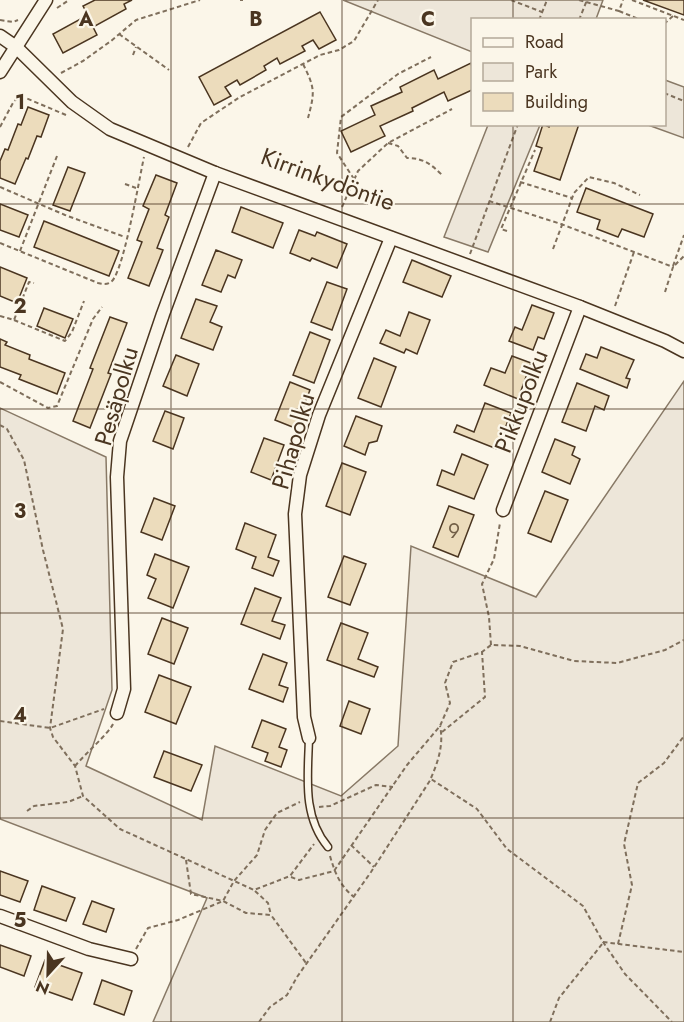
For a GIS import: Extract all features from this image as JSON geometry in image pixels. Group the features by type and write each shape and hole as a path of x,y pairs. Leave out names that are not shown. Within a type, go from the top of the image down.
{"street":[{"path":"0,72 46,0"},
{"name":"Kirrinkydöntie","path":"0,36 16,47 72,102 110,129 215,173 580,307 665,340 684,351"},
{"name":"Pesäpolku","path":"119,708 124,689 117,477 120,441 163,314 215,173"},
{"name":"Pihapolku","path":"309,738 304,717 295,514 300,474 319,416 391,238"},
{"name":"Pikkupolku","path":"503,510 580,307"},
{"path":"0,916 89,949 131,959"}],"lane":[{"path":"309,738 309,808 320,837 328,847"}],"path":[{"path":"50,14 69,0"},
{"path":"67,81 59,74 82,61 136,20 200,0"},
{"path":"188,149 201,123 240,97 320,55 339,50 354,41 378,0"},
{"path":"511,0 542,12"},
{"path":"540,18 547,0"},
{"path":"579,0 587,0 636,18"},
{"path":"580,18 587,0"},
{"path":"619,11 623,0"},
{"path":"632,0 684,20"},
{"path":"666,22 673,16"},
{"path":"0,20 13,22 21,19 30,26"},
{"path":"118,34 169,70"},
{"path":"133,55 136,47"},
{"path":"354,179 337,153 341,117 398,74 431,57"},
{"path":"303,64 313,84 313,97 308,118"},
{"path":"666,94 684,101"},
{"path":"0,127 14,101 21,96 72,117"},
{"path":"342,207 357,171 388,143 452,109"},
{"path":"470,254 517,126"},
{"path":"388,143 398,146 407,158 419,158 442,175"},
{"path":"0,243 98,283 108,284 113,280 123,255 136,188 149,145"},
{"path":"507,231 501,229 535,150"},
{"path":"20,251 57,156"},
{"path":"553,249 572,198 589,177 614,183 640,195"},
{"path":"520,182 572,198"},
{"path":"125,184 136,188"},
{"path":"0,187 126,238"},
{"path":"489,201 561,224 673,267"},
{"path":"665,292 684,235"},
{"path":"614,308 634,252"},
{"path":"673,267 684,256"},
{"path":"14,320 29,282 34,283"},
{"path":"0,316 65,341 72,332 84,301"},
{"path":"0,382 48,408 57,406 93,319 102,307"},
{"path":"0,425 7,429 24,460 43,550 63,628 50,728 53,737 75,766 83,796 120,829 254,890 268,903 271,915 306,964"},
{"path":"491,645 489,617 482,585 494,559 503,510"},
{"path":"290,876 298,880 334,871 413,759 440,726 450,703 445,683 453,662 482,652 491,645 520,646 574,661 617,663 665,650 684,640"},
{"path":"442,732 484,697 482,652"},
{"path":"0,721 50,728 119,708"},
{"path":"75,766 111,729 119,708"},
{"path":"259,1022 270,1007 287,995 431,779 439,759 442,732 440,726"},
{"path":"618,944 632,885 624,844 638,783 664,763 684,736"},
{"path":"431,779 477,809 507,849 583,906 603,942 625,974 672,1022"},
{"path":"309,808 330,806 376,785 393,787"},
{"path":"27,811 33,806 68,802 83,796"},
{"path":"131,959 148,928 178,920 223,901 234,881 257,855 265,830 278,813 308,798"},
{"path":"254,890 290,876 320,837"},
{"path":"351,845 374,867"},
{"path":"328,847 334,871 344,889 354,897"},
{"path":"186,860 191,894 223,901 246,913 271,915"},
{"path":"603,942 684,952"},
{"path":"550,1022 559,998 603,942"}],"green space":[{"path":"343,0 603,0 596,18 471,18 471,52"},
{"path":"666,80 684,87 684,138 651,126 666,126"},
{"path":"488,126 540,126 488,252 444,237"},
{"path":"684,381 684,1022 153,1022 207,898 0,819 0,408 106,457 112,690 86,766 202,820 215,746 341,796 398,746 411,546 536,597"}],"building":[{"path":"95,0 132,0 124,4 126,9 93,27 97,35 63,53 53,34 88,15 83,6"},
{"path":"643,0 684,0 684,15"},
{"path":"320,12 336,40 319,49 313,40 302,46 305,51 280,64 277,58 264,66 266,70 240,85 237,80 225,87 231,96 214,105 199,77"},
{"path":"471,63 471,90 448,101 444,92 412,108 413,111 380,126 385,136 351,152 341,131 375,115 371,106 402,92 400,87 434,70 438,79"},
{"path":"28,107 49,115 41,137 37,136 15,184 0,178 0,161 5,149 8,150 18,124 21,125"},
{"path":"542,126 578,126 560,180 534,171 542,148 536,146"},
{"path":"68,167 85,173 70,211 53,205"},
{"path":"156,175 177,183 165,215 169,217 157,248 163,250 149,286 128,278 142,242 137,240 149,209 143,206"},
{"path":"586,188 653,214 644,237 622,229 618,237 597,229 600,220 577,212"},
{"path":"0,204 28,215 19,237 0,230"},
{"path":"241,207 283,223 273,248 232,232"},
{"path":"44,221 119,251 109,276 34,247"},
{"path":"299,230 315,236 317,232 347,244 337,268 312,258 310,261 290,253"},
{"path":"216,250 242,260 235,278 228,275 221,292 202,285"},
{"path":"412,260 451,276 442,297 403,282"},
{"path":"0,267 27,278 17,303 0,296"},
{"path":"327,282 347,289 332,330 311,322"},
{"path":"196,299 217,306 210,322 222,327 213,350 181,338"},
{"path":"532,305 554,313 544,339 538,337 533,350 509,341 515,327 522,330"},
{"path":"44,308 73,319 65,338 37,326"},
{"path":"409,312 430,320 417,354 406,349 404,353 380,343 386,330 400,336"},
{"path":"110,317 127,323 108,373 111,374 90,428 73,421"},
{"path":"310,332 330,340 314,383 293,375"},
{"path":"0,339 7,342 5,345 30,355 29,359 65,373 57,394 19,379 21,375 0,367"},
{"path":"601,347 634,360 626,378 630,379 627,388 580,369 586,354 597,358"},
{"path":"176,355 199,364 187,396 163,386"},
{"path":"512,356 531,363 518,399 484,385 491,368 505,373"},
{"path":"374,358 396,367 381,407 358,398"},
{"path":"290,382 310,390 295,428 275,420"},
{"path":"577,383 609,396 604,410 595,406 586,431 562,422"},
{"path":"485,403 511,413 497,449 454,432 457,425 474,432"},
{"path":"165,411 184,418 173,449 153,441"},
{"path":"356,416 382,426 377,441 369,443 365,455 344,446"},
{"path":"264,438 284,445 271,480 251,472"},
{"path":"555,439 575,447 572,455 580,459 570,484 542,472"},
{"path":"462,454 488,465 474,499 437,485 442,470 454,475"},
{"path":"342,463 366,472 350,515 326,506"},
{"path":"545,491 568,500 551,542 528,533"},
{"path":"154,498 175,506 162,540 141,532"},
{"path":"449,506 474,515 458,557 433,547"},
{"path":"245,523 276,535 268,557 279,561 273,576 252,568 256,557 236,549"},
{"path":"155,554 189,567 173,608 148,598 156,579 147,575"},
{"path":"344,556 366,564 350,605 328,597"},
{"path":"255,588 281,598 272,621 285,625 280,639 241,624"},
{"path":"162,618 188,628 174,664 148,654"},
{"path":"341,623 368,633 358,659 378,667 374,677 327,660"},
{"path":"263,654 287,663 279,685 288,688 283,702 249,689"},
{"path":"159,675 191,687 176,724 145,712"},
{"path":"349,701 370,709 361,734 340,726"},
{"path":"262,720 286,729 279,747 287,750 281,767 265,761 268,753 252,747"},
{"path":"164,751 202,765 191,791 154,777"},
{"path":"0,871 28,881 20,902 0,895"},
{"path":"42,886 75,898 66,921 34,910"},
{"path":"92,901 114,909 106,932 83,924"},
{"path":"0,945 31,956 24,976 0,967"},
{"path":"45,960 82,973 72,1000 35,987"},
{"path":"102,980 132,991 124,1015 94,1004"}]}
